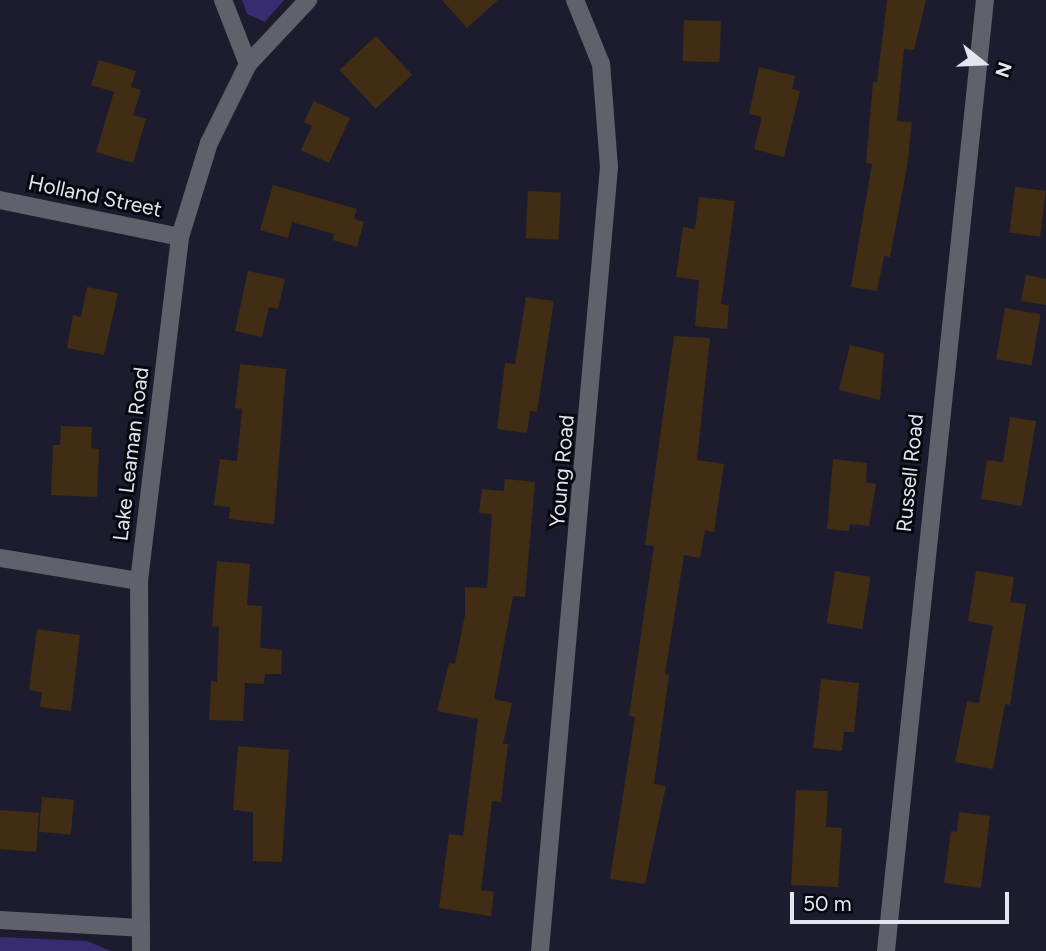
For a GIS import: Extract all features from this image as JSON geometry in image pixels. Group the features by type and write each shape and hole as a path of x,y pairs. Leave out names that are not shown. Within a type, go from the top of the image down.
{"street":[{"path":"223,0 248,64"},
{"name":"Lake Leaman Road","path":"141,951 139,581 180,237 209,143 248,64 308,0"},
{"name":"Young Road","path":"540,951 609,167 601,64 575,0"},
{"name":"Russell Road","path":"886,951 985,0"},
{"name":"Holland Street","path":"0,200 180,237"},
{"path":"0,558 139,581"},
{"path":"0,920 141,928"}],"shaded area":[{"path":"242,0 284,0 265,22 247,14"},
{"path":"0,937 87,941 111,951 0,951"}],"building":[{"path":"442,0 498,0 467,28"},
{"path":"887,0 926,0 914,50 904,49 897,121 912,122 907,167 890,257 884,256 877,291 851,287 872,164 866,163 873,82 877,82"},
{"path":"684,20 721,21 720,62 683,61"},
{"path":"376,36 412,75 376,109 339,70"},
{"path":"99,60 136,71 131,87 141,90 133,115 146,119 133,163 96,152 114,92 91,85"},
{"path":"759,67 795,76 792,89 800,91 784,157 754,149 762,117 749,114"},
{"path":"314,101 350,118 329,163 301,150 312,126 304,122"},
{"path":"273,185 357,209 354,219 364,222 357,247 333,240 334,234 292,222 288,238 260,230"},
{"path":"1015,187 1046,191 1040,236 1009,233"},
{"path":"528,191 561,193 558,240 526,238"},
{"path":"699,197 735,201 721,304 729,305 727,329 695,326 699,280 676,277 683,227 695,229"},
{"path":"248,271 285,279 278,309 269,307 262,337 235,331"},
{"path":"1026,275 1046,279 1046,305 1021,301"},
{"path":"87,287 118,293 104,355 67,348 73,315 81,317"},
{"path":"526,297 554,301 537,412 530,411 527,433 497,429 505,363 515,364"},
{"path":"1005,308 1040,314 1031,365 996,359"},
{"path":"674,336 710,338 697,460 724,464 714,532 705,530 700,558 684,555 665,674 669,675 654,784 666,786 645,884 610,879 635,717 629,716 654,546 645,545"},
{"path":"850,345 884,353 880,400 839,390"},
{"path":"240,364 286,369 274,524 229,519 230,507 214,505 220,459 237,461 242,409 235,408"},
{"path":"1010,417 1036,421 1022,506 981,499 987,460 1003,462"},
{"path":"61,426 92,427 91,448 99,449 97,497 51,495 53,445 60,445"},
{"path":"833,459 867,463 866,482 876,484 869,526 850,524 849,531 827,529"},
{"path":"505,479 535,482 525,597 513,596 494,699 512,703 503,744 508,744 501,802 492,801 481,890 494,892 491,916 439,908 449,834 463,836 478,719 437,711 449,663 455,664 465,615 465,587 487,588 492,514 479,513 482,489 504,491"},
{"path":"217,561 250,564 247,605 262,606 260,648 282,650 281,674 265,674 264,684 245,683 243,721 209,720 211,681 217,682 219,627 212,626"},
{"path":"835,571 871,577 862,629 827,623"},
{"path":"976,571 1014,577 1010,602 1026,604 1010,705 1005,704 993,769 955,762 967,701 979,703 993,626 968,621"},
{"path":"37,629 80,635 71,711 40,707 42,692 29,690"},
{"path":"821,679 859,683 854,732 844,732 842,751 813,748"},
{"path":"238,746 289,750 282,862 253,861 253,812 233,810"},
{"path":"796,790 828,791 826,827 842,828 838,887 791,885"},
{"path":"42,797 74,800 71,835 39,832"},
{"path":"0,810 39,813 36,852 0,849"},
{"path":"959,812 990,816 981,888 944,883 951,831 957,832"}]}
